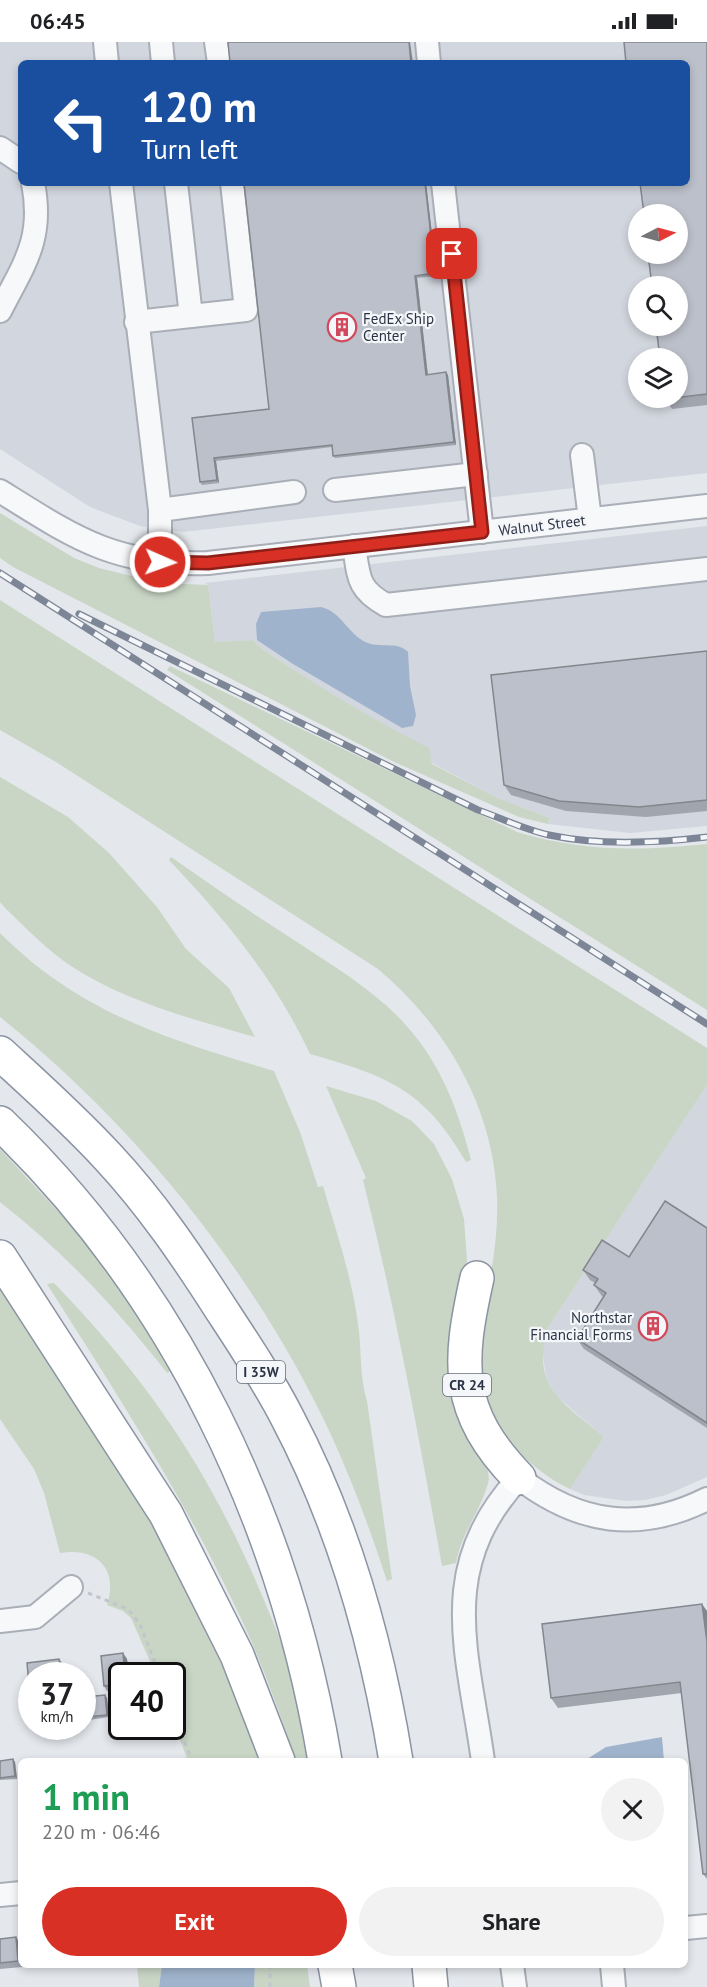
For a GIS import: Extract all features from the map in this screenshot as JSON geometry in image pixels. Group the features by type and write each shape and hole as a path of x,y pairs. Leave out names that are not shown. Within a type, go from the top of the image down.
{"highway":[{"name":"I 35W","path":"0,1053 60,1107 109,1158 162,1221 209,1289 287,1417 319,1485 341,1541 387,1706 396,1758"},
{"path":"0,1123 63,1190 120,1261 189,1367 226,1437 278,1565 301,1641 325,1758"},
{"path":"0,1257 166,1514 237,1655 277,1758"},
{"name":"CR 24","path":"477,1278 465,1334 464,1362 467,1389 486,1438 519,1478"},
{"path":"336,1968 339,1987"},
{"path":"347,1968 349,1987"},
{"path":"429,1968 431,1987"}],"street":[{"path":"105,42 107,60"},
{"path":"161,42 163,60"},
{"path":"216,42 219,60"},
{"path":"427,42 429,60"},
{"path":"0,148 18,160"},
{"path":"0,311 27,258 38,227 33,186"},
{"path":"121,186 160,510 160,562"},
{"path":"176,186 191,316"},
{"path":"136,322 246,310 232,186"},
{"path":"444,186 482,532"},
{"path":"582,455 590,519"},
{"path":"335,490 476,474"},
{"name":"Walnut Street","path":"0,490 64,531 97,547 135,559 160,562 208,563 707,506"},
{"path":"160,510 294,492"},
{"path":"354,546 360,583 369,596 386,605 707,569"},
{"path":"483,1758 464,1623 466,1572 474,1544 486,1519 519,1478"},
{"name":"CR 24","path":"519,1478 540,1494 566,1507 591,1516 619,1520 671,1515 707,1499"},
{"path":"0,1621 35,1617 71,1587"},
{"path":"0,1896 18,1893"},
{"path":"688,1928 707,1926"},
{"path":"512,1968 515,1987"},
{"path":"612,1968 614,1987"}],"path":[{"path":"71,1587 128,1609 140,1624 155,1662"},
{"path":"184,1740 191,1758"},
{"path":"270,1968 270,1987"}],"shaded area":[{"path":"0,42 707,42 707,473 183,532 140,526 90,507 0,449"},
{"path":"707,526 707,826 630,833 548,824 550,818 498,798 432,763 428,748 316,685 261,648 253,640 215,642 208,585 205,583"},
{"path":"707,1085 707,1477 666,1495 645,1500 626,1501 584,1495 570,1489 604,1437 555,1395 546,1377 542,1348 549,1326"}],"green space":[{"path":"0,513 74,558 99,568 160,583 208,585 215,642 253,640 261,648 322,688 429,748 432,764 498,798 550,818 548,824 519,817 392,761 13,567 0,558"},
{"path":"0,600 707,1048 707,1085 549,1326 543,1364 553,1391 604,1437 570,1489 535,1467 519,1452 494,1419 485,1400 477,1353 497,1227 494,1163 476,1100 444,1042 425,1016 378,969 56,762 0,730"},
{"path":"170,666 517,832 565,843 611,848 658,848 707,844 707,1010 167,670"},
{"path":"0,777 68,817 109,853 157,907 186,949 229,988 255,1037 137,1000 92,979 54,953 5,908 0,902"},
{"path":"171,857 360,984 402,1021 425,1050 443,1079 462,1127 471,1160 466,1162 435,1117 401,1089 361,1070 310,1054 265,975 210,905 169,860"},
{"path":"0,933 31,961 94,1004 162,1035 274,1071 300,1132 318,1187 323,1186 352,1289 363,1382 392,1579 387,1581 347,1472 302,1377 268,1319 231,1263 190,1208 146,1156 51,1060 0,1017"},
{"path":"326,1086 376,1101 412,1121 434,1144 452,1179 464,1219 467,1261 463,1279 489,1479 463,1540 456,1563 442,1566 396,1324 363,1180 366,1178"},
{"path":"0,1149 90,1246 127,1298 173,1370 167,1373 89,1282 24,1221 0,1202"},
{"path":"0,1279 173,1556 206,1619 261,1758 187,1758 180,1740 186,1740 186,1662 150,1662 131,1618 123,1611 107,1605 110,1580 101,1563 84,1553 60,1553 44,1493 34,1469 0,1419"},
{"path":"54,1283 143,1386 169,1422 214,1496 255,1579 281,1642 297,1691 311,1758 295,1758 260,1662 192,1521 97,1362 47,1284"},
{"path":"137,1968 162,1968 159,1987 139,1987"},
{"path":"255,1968 307,1968 310,1987 254,1987"}],"water":[{"path":"321,607 335,614 363,641 376,645 400,647 408,652 410,686 416,715 413,726 402,728 293,664 257,640 256,624 261,612"},
{"path":"662,1737 664,1758 589,1758 606,1747"},
{"path":"162,1968 255,1968 254,1987 159,1987"}],"building":[{"path":"228,42 409,42 411,60 230,60"},
{"path":"624,42 707,42 707,394 688,396 688,348 659,348 657,336 688,336 688,276 651,276 649,264 688,264 688,204 643,204 640,186 690,186 690,60 626,60"},
{"name":"FedEx Ship Center","path":"244,186 425,186 435,273 415,276 426,375 446,372 454,442 333,456 332,445 214,458 217,480 200,482 192,418 269,409"},
{"path":"707,651 707,800 639,807 559,801 504,785 491,675"},
{"name":"Northstar Financial Forms","path":"665,1201 707,1228 707,1423 577,1339 606,1293 594,1285 598,1279 583,1270 602,1240 629,1257"},
{"path":"702,1604 707,1642 707,1874 703,1874 680,1682 551,1698 542,1624"},
{"path":"123,1653 124,1662 108,1662 108,1686 104,1686 101,1656"},
{"path":"59,1659 59,1662 35,1662"},
{"path":"105,1695 107,1715 96,1716 96,1696"},
{"path":"13,1759 15,1776 0,1778 0,1761"},
{"path":"16,1937 18,1961 0,1963 0,1939"}],"railway":[{"path":"0,573 707,1024"},
{"path":"79,614 478,810 522,827 540,833 588,841 648,842 707,837"}],"place":[{"name":"FedEx Ship Center","path":"342,327"},
{"name":"Northstar Financial Forms","path":"653,1326"}],"route":[{"path":"160,562 208,563 482,532 469,394 452,254"}]}
